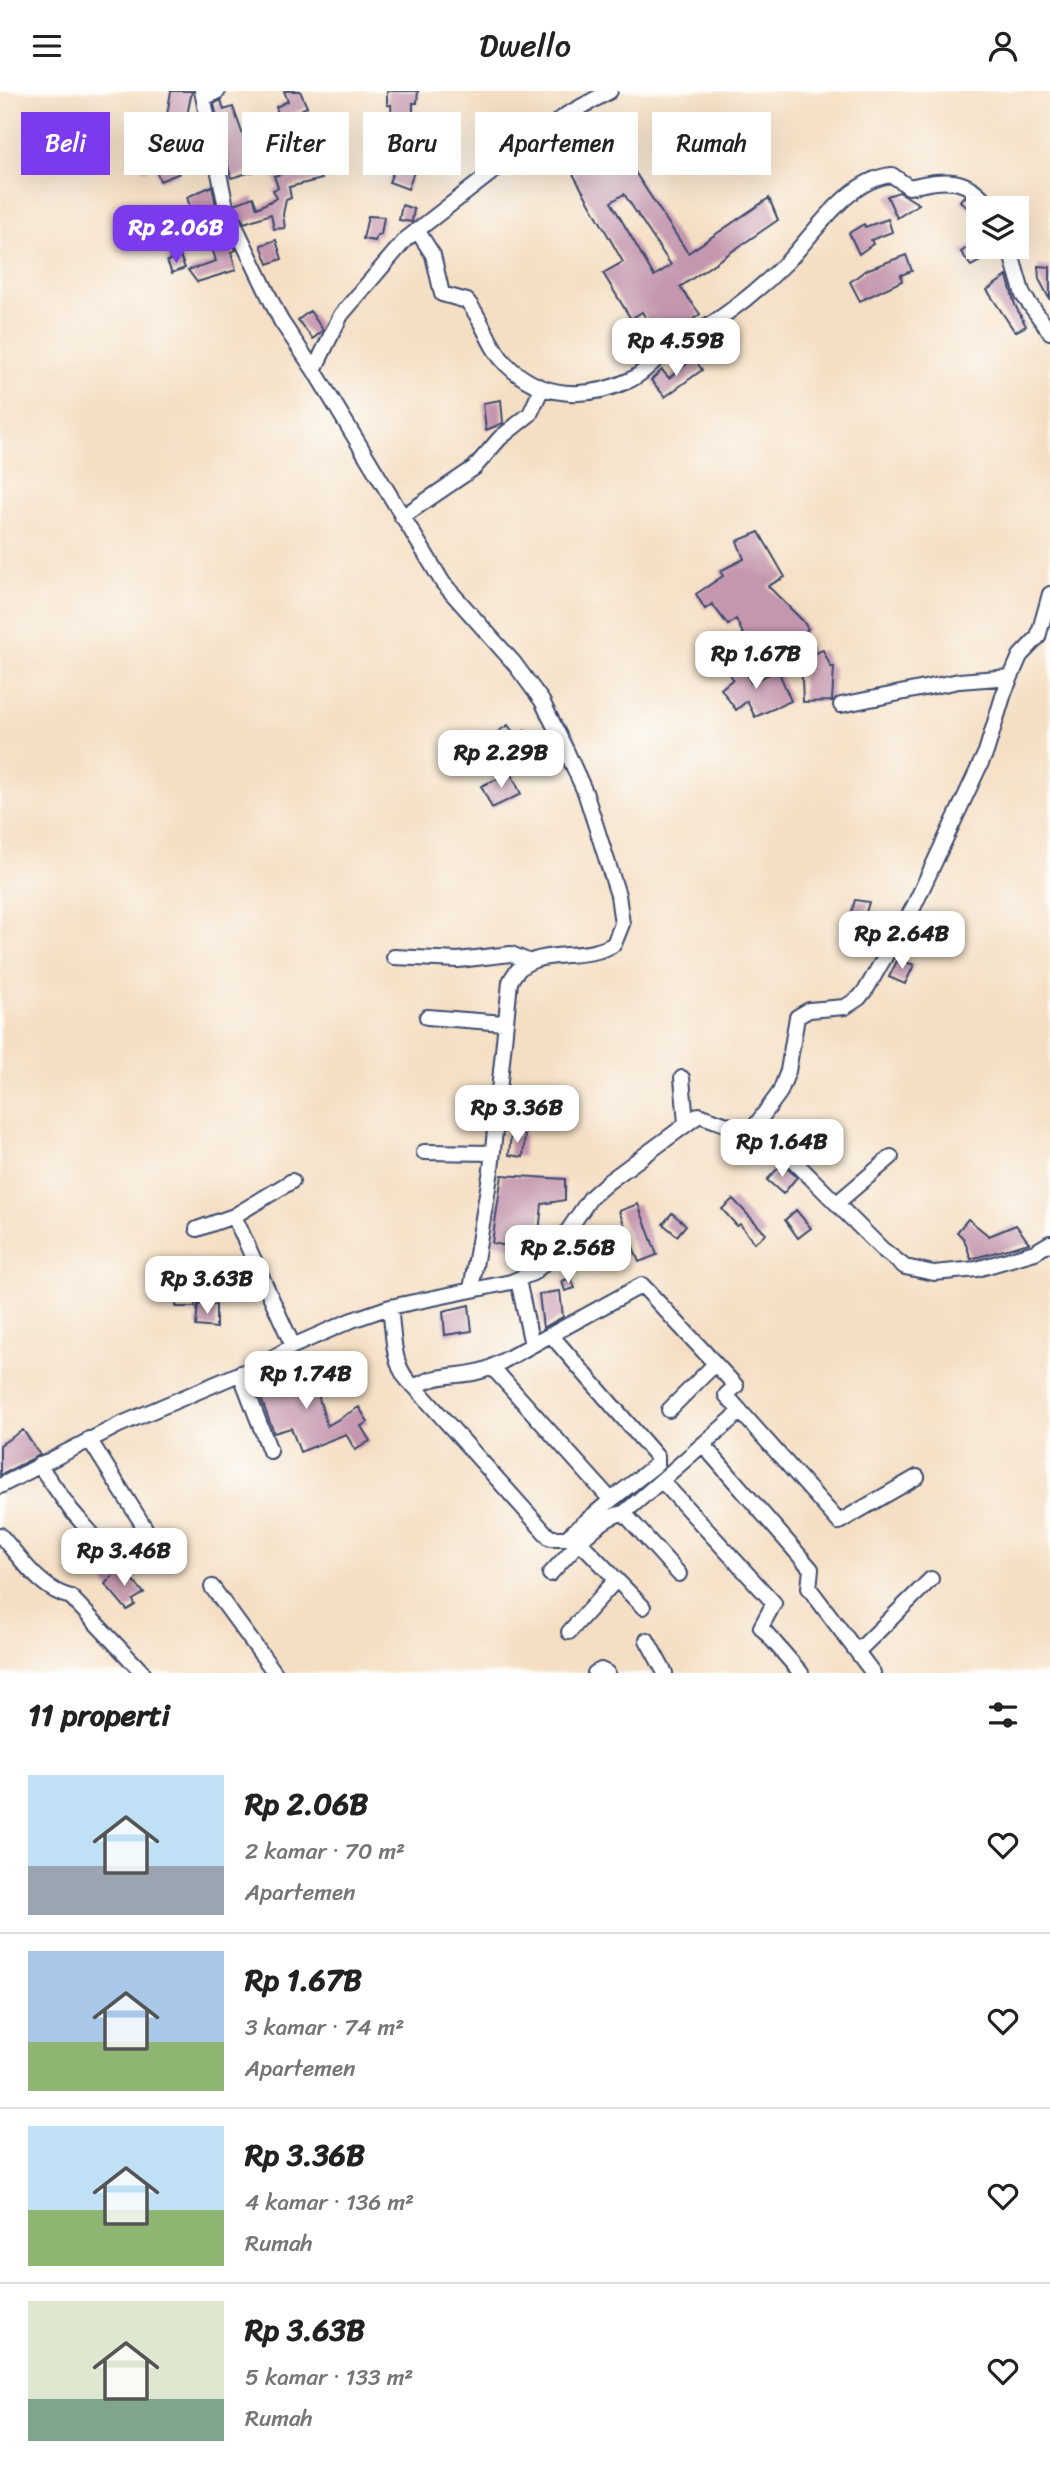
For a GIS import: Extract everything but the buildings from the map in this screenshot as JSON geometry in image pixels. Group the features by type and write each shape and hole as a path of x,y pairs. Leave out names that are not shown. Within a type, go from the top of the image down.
{"street":[{"path":"218,91 203,94 226,207 281,321 448,589 497,641 541,701 585,792 608,856 622,924 618,939 595,953 551,956 530,962 517,969 510,982 504,1023 494,1153 471,1290"},
{"path":"314,370 341,315 417,230 566,115 610,91"},
{"path":"417,230 433,255 442,294 467,301 507,365 542,388 575,395 630,380 672,348 725,317 785,263 849,196 885,176 892,175 909,187 932,181 966,185 982,196"},
{"path":"1013,259 1024,295 1050,332"},
{"path":"402,517 474,468 500,438 530,414 542,388"},
{"path":"750,1133 780,1092 788,1071 799,1014 845,1007 859,998 914,906 986,752 991,729 1020,656 1038,637 1050,594"},
{"path":"841,705 952,682 1011,677"},
{"path":"394,957 458,960 511,954 530,962"},
{"path":"427,1017 504,1023"},
{"path":"682,1078 686,1123"},
{"path":"0,1486 89,1439 240,1373 293,1346 390,1307 517,1280 538,1270 591,1198 686,1123 702,1115 750,1133 790,1157 895,1261 917,1270 955,1273 977,1269 1035,1252 1050,1243"},
{"path":"424,1151 494,1153"},
{"path":"837,1203 891,1157"},
{"path":"197,1229 234,1216 292,1181"},
{"path":"234,1216 293,1346"},
{"path":"517,1280 532,1345"},
{"path":"415,1387 432,1378 475,1375 642,1285 736,1386 726,1395 839,1522 917,1477"},
{"path":"390,1307 399,1368 406,1380 552,1540 566,1538 657,1464 656,1454 551,1335"},
{"path":"669,1410 715,1364"},
{"path":"492,1367 611,1500"},
{"path":"240,1373 270,1451"},
{"path":"550,1574 580,1542 614,1514 624,1513 740,1412"},
{"path":"89,1439 145,1528"},
{"path":"704,1446 811,1569 809,1588 873,1673"},
{"path":"39,1465 71,1510 104,1548"},
{"path":"662,1481 775,1603 761,1627 801,1673"},
{"path":"624,1513 679,1574"},
{"path":"0,1535 43,1583 57,1593 71,1597 143,1673"},
{"path":"580,1542 643,1607"},
{"path":"856,1652 932,1579"},
{"path":"569,1632 616,1580"},
{"path":"212,1587 275,1673"},
{"path":"646,1640 665,1673"},
{"path":"595,1673 601,1670 607,1673"}]}
